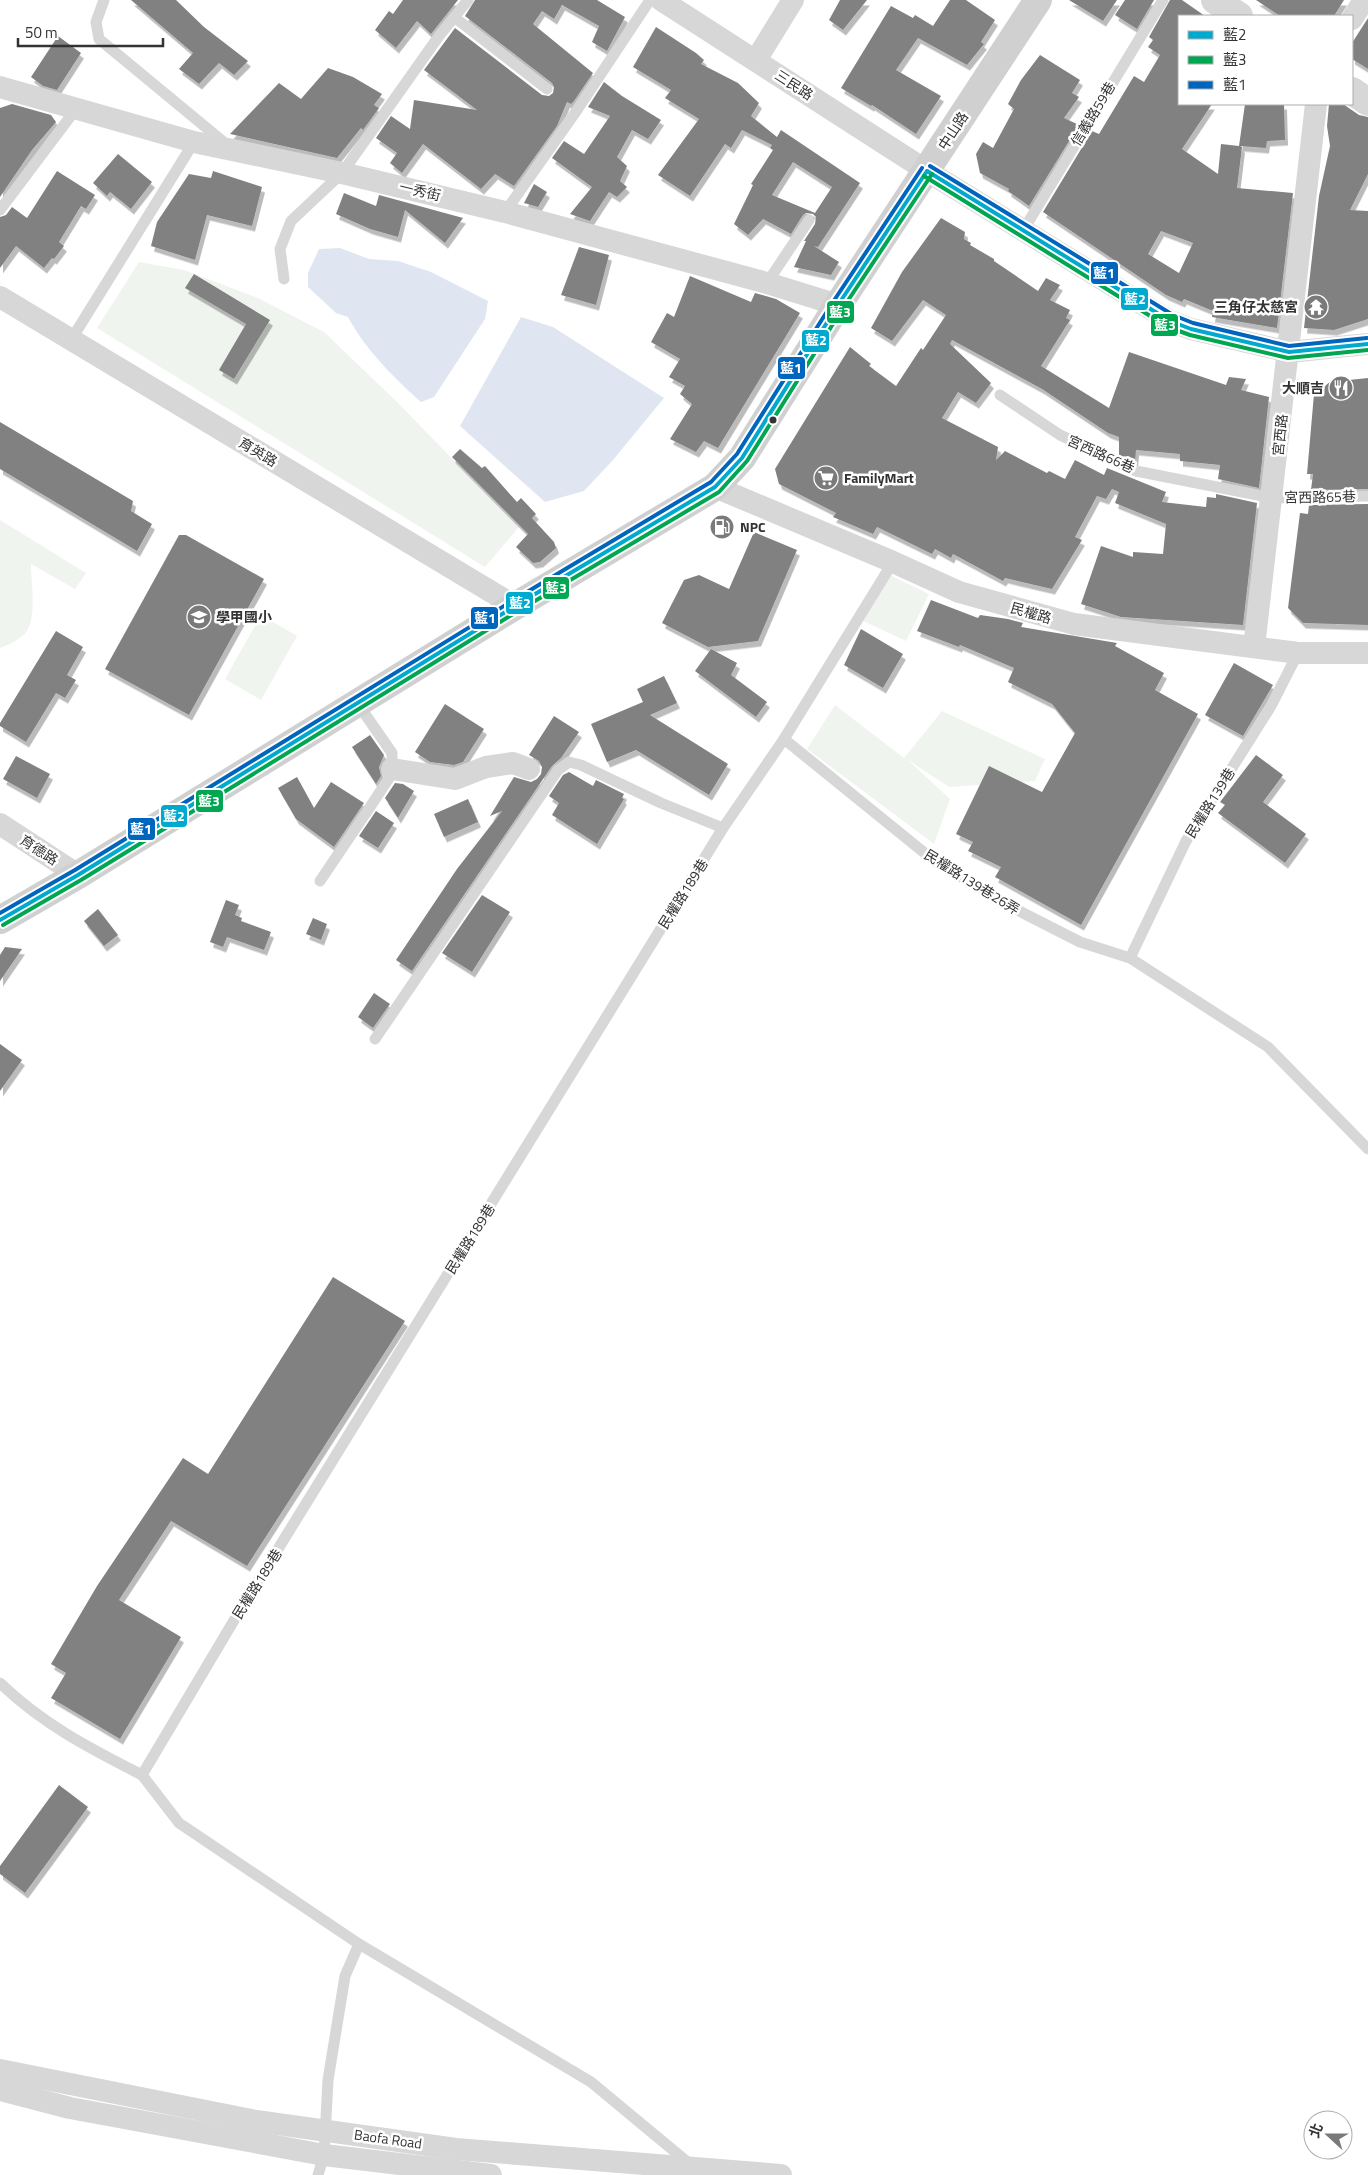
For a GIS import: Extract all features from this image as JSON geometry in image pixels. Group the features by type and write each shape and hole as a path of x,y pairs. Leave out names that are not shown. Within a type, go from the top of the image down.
{"main road":[{"name":"中山路","path":"0,920 78,875 515,606 716,488 742,458 838,305 1038,0"}],"street":[{"name":"三民路","path":"661,0 927,171 1024,229 1170,321 1191,329 1289,352 1368,344"},
{"path":"756,60 793,0"},
{"path":"1215,0 1238,15"},
{"path":"1353,17 1364,0"},
{"name":"一秀街","path":"0,87 194,142 342,173 505,212 767,282 838,305"},
{"path":"1353,92 1368,102"},
{"name":"宮西路","path":"1254,646 1273,498 1316,105"},
{"name":"育英路","path":"0,297 515,606"},
{"name":"民權路","path":"716,488 893,562 959,592 1074,624 1298,653 1368,653"},
{"path":"392,769 455,779 486,766 513,763 529,770"},
{"name":"育德路","path":"0,824 78,875"},
{"name":"Baofa Road","path":"0,2070 256,2121 456,2149 700,2172 781,2175"},
{"name":"Baofa Road","path":"0,2090 70,2108 321,2165 491,2175"}],"lane":[{"path":"104,0 96,22 99,39 235,152"},
{"path":"284,279 280,249 291,221 342,173 439,36 468,0"},
{"path":"505,212 577,110 650,0"},
{"name":"信義路59巷","path":"1024,229 1163,0"},
{"path":"454,17 547,89"},
{"path":"0,210 76,110"},
{"path":"71,340 194,142"},
{"path":"767,282 809,220"},
{"name":"宮西路66巷","path":"1000,395 1060,435 1136,471 1273,498"},
{"name":"宮西路65巷","path":"1273,498 1368,496"},
{"name":"民權路189巷","path":"142,1775 241,1609 723,828 784,740 893,562"},
{"name":"民權路139巷","path":"1130,958 1186,841 1270,706 1298,653"},
{"path":"320,881 372,804 392,769 392,753 358,704"},
{"name":"民權路139巷26弄","path":"784,740 937,863 1023,913 1080,942 1130,958 1268,1047 1368,1149"},
{"path":"376,1039 558,770 569,762 581,765 661,803 723,828"},
{"path":"0,1683 22,1705 83,1745 142,1775 179,1823 359,1944 591,2082 700,2172"},
{"path":"321,2165 327,2130 328,2080 345,1976 359,1944"}],"shaded area":[{"path":"340,248 369,259 398,261 431,272 488,301 485,319 434,397 421,402 381,362 363,340 348,317 336,313 308,287 308,273 319,249"},
{"path":"139,262 184,270 258,298 324,332 396,401 519,527 485,567 97,328"},
{"path":"521,317 553,327 664,398 613,460 584,491 545,502 460,426"},
{"path":"0,520 86,573 75,589 31,564 33,608 30,625 22,637 0,648"},
{"path":"888,574 929,594 906,641 861,620"},
{"path":"261,615 297,636 261,700 225,679"},
{"path":"835,705 904,758 942,711 1045,759 1035,781 949,787 908,760 950,799 934,844 807,749"}],"building":[{"path":"131,0 176,0 204,27 248,61 234,75 219,63 199,84 179,69 193,53"},
{"path":"403,0 458,0 431,34 417,21 396,48 375,30 389,11 393,14"},
{"path":"475,0 597,0 625,17 607,51 592,42 599,26 562,5 554,19 542,11 533,24 593,73 574,101 571,104 567,102 557,126 514,186 495,174 481,189 423,144 402,173 390,163 397,153 376,138 391,116 410,129 414,100 477,110 424,70 455,28 542,95 549,96 553,93 554,87 552,83 465,16"},
{"path":"840,0 867,0 843,30 829,20"},
{"path":"950,0 966,0 995,20 981,42 984,44 967,65 918,38 896,70 941,96 916,134 872,105 841,88 891,6 913,18 915,15 933,26"},
{"path":"1069,0 1117,0 1103,21"},
{"path":"1125,0 1154,0 1137,29 1115,15"},
{"path":"1170,0 1182,0 1204,15 1178,15 1178,105 1211,105 1182,149 1218,174 1221,144 1239,146 1245,105 1284,105 1285,140 1267,141 1266,148 1240,146 1242,147 1237,188 1293,193 1277,328 1212,317 1213,311 1184,299 1182,302 1166,295 1043,212 1092,131 1099,134 1134,76 1144,82 1160,55 1148,47 1153,40 1149,37","holes":["1161,231 1193,243 1179,273 1148,254"]},
{"path":"1256,0 1344,0 1335,15 1278,15"},
{"path":"1368,18 1368,69 1353,60 1353,41"},
{"path":"656,27 696,53 704,60 701,64 738,83 759,103 751,116 777,137 781,130 860,183 818,247 814,246 839,262 831,275 794,267 806,241 804,241 815,224 816,217 813,214 806,213 803,215 791,234 763,219 748,235 734,224 753,185 751,184 773,150 770,148 772,145 742,130 731,148 725,144 690,196 658,175 699,119 665,98 671,90 633,67","holes":["793,162 832,187 815,213 772,195"]},
{"path":"58,36 81,53 57,90 43,86 31,77"},
{"path":"1040,55 1080,80 1072,93 1079,97 1064,118 1079,125 1029,206 1008,191 1009,189 980,173 976,154 983,142 993,148 1014,109 1008,104 1021,80"},
{"path":"328,68 353,77 382,94 374,105 379,108 363,130 361,128 337,158 230,134 279,83 301,99"},
{"path":"604,82 622,96 661,120 648,139 632,130 617,157 627,166 620,181 627,187 617,197 609,192 590,221 570,214 592,187 552,158 564,141 584,154 610,116 588,107"},
{"path":"12,104 51,115 56,122 32,150 0,197 0,108"},
{"path":"1329,105 1344,105 1359,115 1368,117 1368,174 1350,210 1368,211 1368,319 1334,330 1304,328 1319,196 1330,146 1327,126"},
{"path":"118,154 152,182 131,209 110,192 107,196 93,183"},
{"path":"57,171 95,195 86,209 81,206 59,242 64,246 44,268 16,246 0,268 0,217 6,215 12,207 27,218"},
{"path":"213,171 262,187 252,226 207,215 195,260 151,246 157,222 189,174 211,178"},
{"path":"534,184 547,192 538,207 524,203"},
{"path":"344,193 376,206 379,195 463,218 445,243 405,210 398,237 370,229 336,214"},
{"path":"941,218 965,232 964,239 971,243 970,245 994,259 994,261 1038,291 1046,278 1060,285 1050,300 1070,310 1066,318 1070,320 1041,366 1109,408 1129,352 1226,385 1229,377 1246,379 1241,390 1269,397 1259,488 1218,479 1220,465 1180,461 1180,454 1136,450 1135,462 1119,455 1119,437 1108,433 1042,389 952,340 950,344 991,383 976,403 958,392 942,418 998,447 996,460 1005,451 1047,473 1049,471 1065,479 1075,460 1104,475 1107,468 1166,492 1162,502 1206,507 1207,497 1216,498 1216,494 1257,503 1243,625 1121,617 1081,604 1101,546 1133,557 1133,552 1163,554 1166,524 1115,503 1119,492 1112,489 1106,499 1097,496 1075,537 1082,540 1052,589 1005,578 1003,581 953,554 951,558 935,549 932,554 877,527 873,534 833,517 836,513 779,484 775,469 850,347 871,364 869,366 896,386 946,315 923,300 892,341 871,328 902,272"},
{"path":"579,247 609,255 596,305 561,295"},
{"path":"194,274 270,320 234,379 219,370 246,324 185,288"},
{"path":"690,276 751,302 755,293 776,299 800,313 718,448 704,441 696,452 670,439 692,404 680,394 685,386 669,377 680,359 651,342 667,313 674,317"},
{"path":"1368,378 1368,489 1311,490 1313,474 1307,474 1314,394 1330,382"},
{"path":"0,422 133,501 131,511 152,524 137,551 0,469"},
{"path":"460,449 482,468 485,466 517,502 521,498 536,514 532,518 554,542 556,548 540,562 533,563 516,547 528,534 452,457"},
{"path":"1368,504 1368,625 1303,623 1288,608 1300,513 1308,514 1309,505"},
{"path":"754,532 797,550 758,641 708,647 662,623 684,580 699,575 729,589"},
{"path":"179,535 186,535 264,579 189,715 105,669"},
{"path":"931,600 978,618 980,615 1008,619 1023,623 1021,627 1117,643 1115,646 1164,673 1155,690 1198,714 1081,925 995,877 1001,867 968,851 973,842 956,834 989,766 1042,792 1075,733 1052,704 1008,682 1014,668 960,645 959,647 917,631"},
{"path":"861,629 903,654 883,688 844,665"},
{"path":"56,631 83,647 67,675 76,680 65,698 56,693 26,742 0,726 0,723"},
{"path":"711,649 737,663 731,675 767,702 756,717 695,671"},
{"path":"1234,663 1273,685 1243,736 1205,715"},
{"path":"664,676 677,703 650,715 728,764 709,795 636,750 607,762 591,724 643,702 637,689"},
{"path":"445,704 484,729 463,762 454,765 430,762 415,752"},
{"path":"554,716 579,732 561,758 552,766 412,971 396,960 457,869 502,811 490,816 514,777 531,782 541,774 542,767 539,761 529,755"},
{"path":"370,735 384,755 379,767 381,776 376,784 352,747"},
{"path":"1256,755 1283,775 1263,802 1306,834 1285,863 1218,813 1225,805 1220,802"},
{"path":"16,756 50,774 37,798 3,779"},
{"path":"569,772 593,786 596,780 624,794 622,798 624,799 597,844 552,815 559,803 549,796 563,775"},
{"path":"297,777 314,808 331,782 364,803 334,847 296,819 278,788"},
{"path":"395,783 403,784 414,791 398,818 385,798"},
{"path":"468,799 478,822 444,837 434,814"},
{"path":"376,811 394,823 378,848 359,836"},
{"path":"482,895 510,912 472,972 442,953"},
{"path":"226,900 239,905 235,915 242,918 241,921 271,932 264,950 227,937 223,947 210,942"},
{"path":"98,909 118,935 104,946 84,921"},
{"path":"313,918 327,924 321,940 306,934"},
{"path":"5,947 22,949 0,981 0,955"},
{"path":"374,993 390,1004 373,1028 358,1017"},
{"path":"0,1044 22,1060 0,1091"},
{"path":"333,1277 405,1321 247,1566 171,1521 119,1600 181,1637 120,1739 51,1698 66,1673 51,1664 97,1586 183,1458 208,1474"},
{"path":"59,1785 88,1807 25,1893 0,1874 0,1866"}],"transit line":[{"name":"藍1","path":"930,166 1173,315 1193,323 1289,346 1367,338"},
{"name":"藍1","path":"0,913 75,870 512,601 711,482 737,454 833,302 922,168"},
{"name":"藍2","path":"927,171 1170,321 1191,329 1289,352 1368,344"},
{"name":"藍2","path":"0,920 78,875 515,606 715,487 742,458 838,305 927,171"},
{"name":"藍3","path":"3,925 81,880 518,611 719,492 747,461 843,308 932,174"},
{"name":"藍3","path":"924,176 1168,327 1190,335 1288,358 1368,350"}],"place":[{"name":"三角仔太慈宮","path":"1316,307"},
{"name":"大順吉","path":"1341,388"},
{"name":"FamilyMart","path":"826,478"},
{"name":"NPC","path":"722,527"},
{"name":"學甲國小","path":"199,617"}]}
